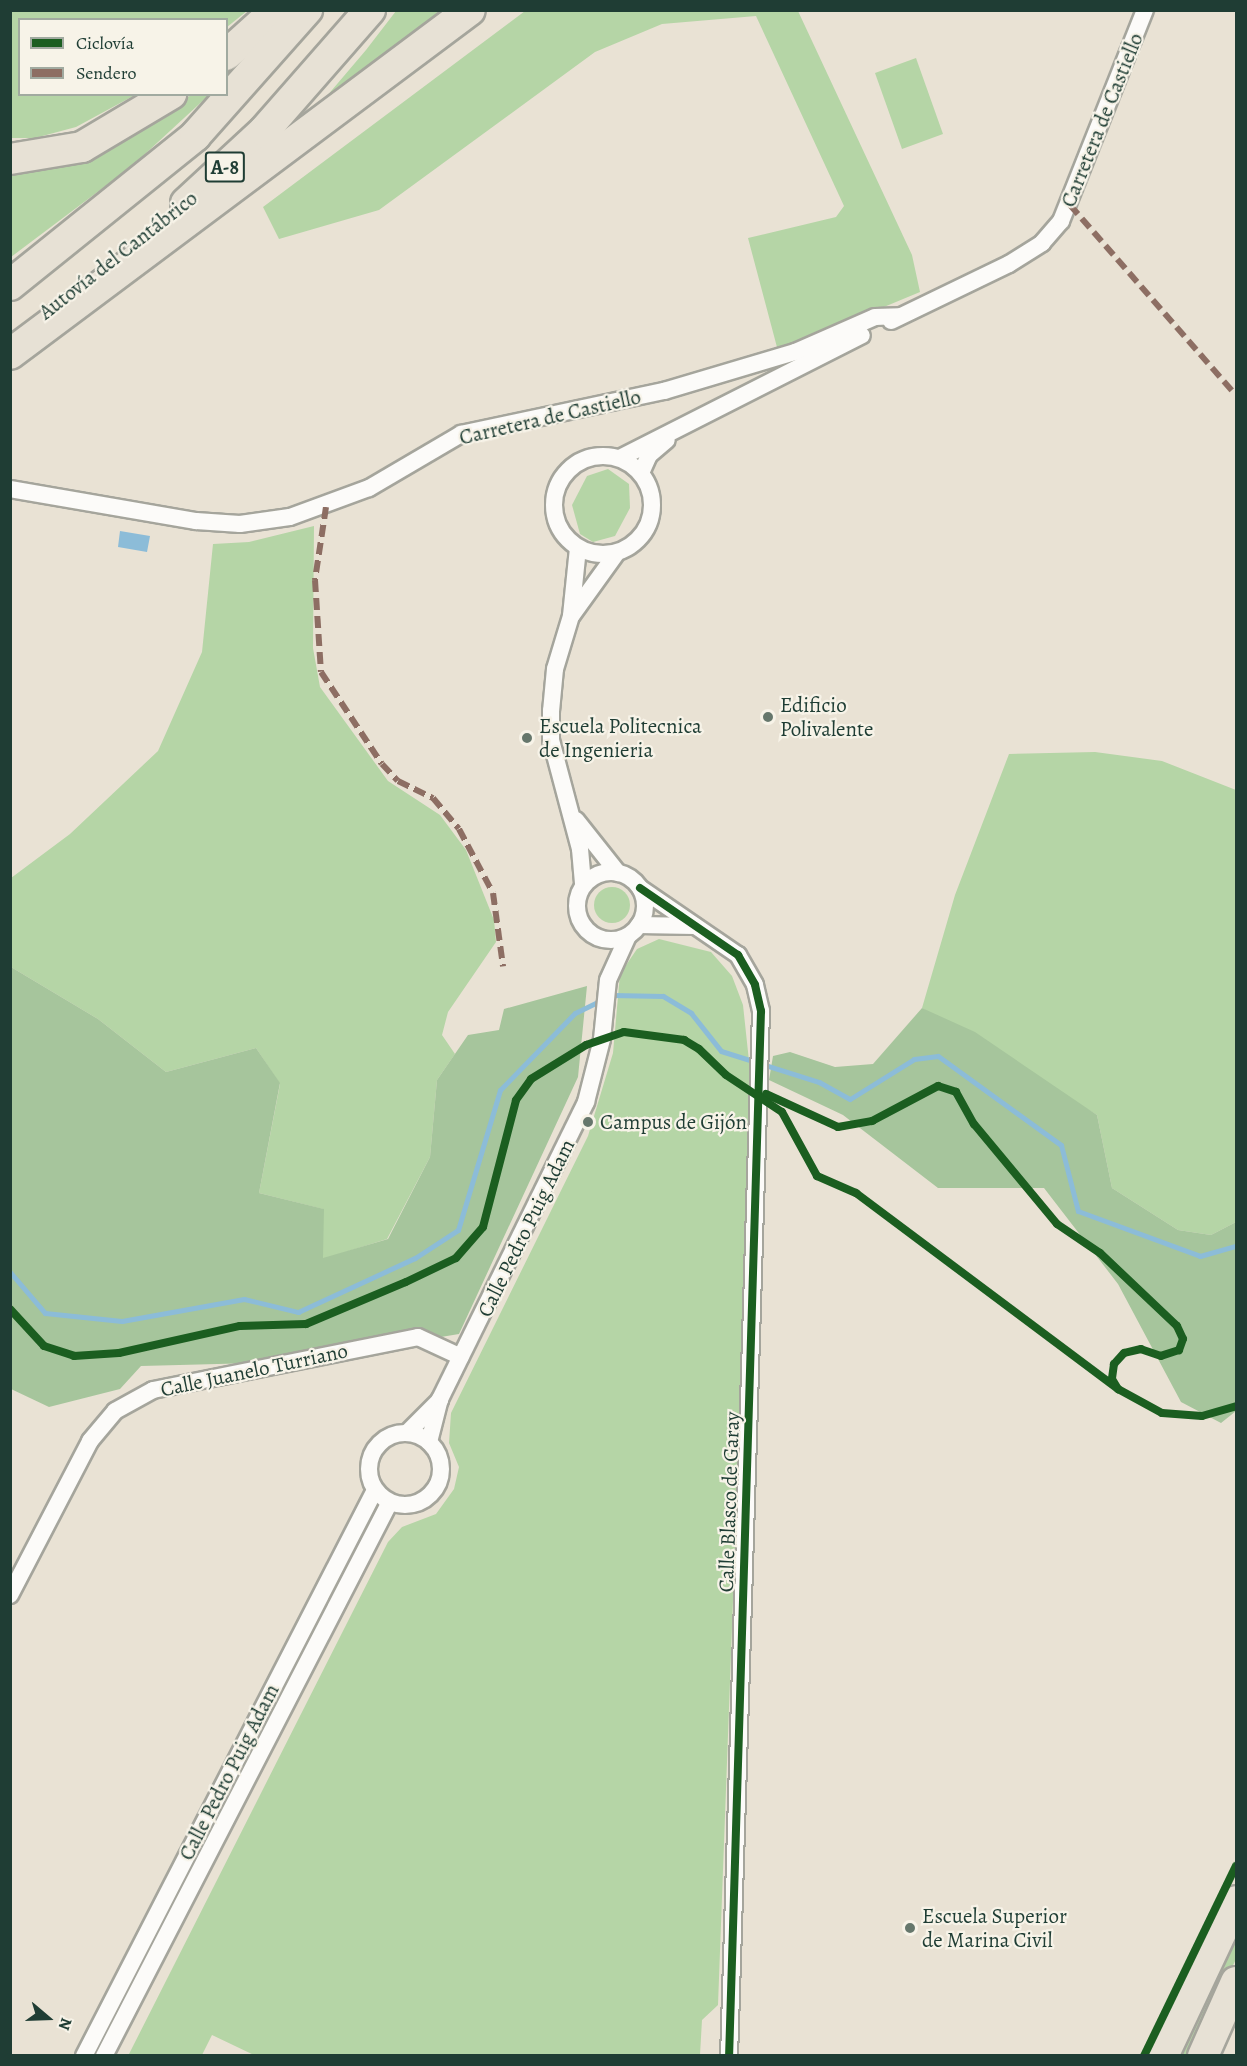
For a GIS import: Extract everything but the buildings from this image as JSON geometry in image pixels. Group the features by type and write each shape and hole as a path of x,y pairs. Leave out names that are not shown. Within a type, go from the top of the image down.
{"highway":[{"path":"228,53 276,10"},
{"name":"Autovía del Cantábrico","path":"10,285 195,136 307,10"},
{"name":"Autovía del Cantábrico","path":"10,337 189,201 264,131 370,10"},
{"path":"10,354 470,10"},
{"path":"10,159 82,147 168,96"},
{"path":"1164,2055 1236,1901"},
{"path":"1203,2055 1235,1998"}],"street":[{"name":"Carretera de Castiello","path":"713,376 739,374 762,382 1010,264 1042,243 1061,221 1145,10"},
{"name":"Carretera de Castiello","path":"10,489 196,521 240,524 290,517 369,488 461,434 713,376 795,352 875,317 900,316"},
{"path":"616,554 578,548 559,528 556,489 581,460 620,458 762,382"},
{"path":"641,473 649,455 696,417"},
{"path":"571,615 616,554 642,536 650,520 653,503 641,473 620,458"},
{"path":"578,548 571,615 555,669 551,711 551,740 571,814 583,886 578,915 593,936 605,940 634,930 699,926"},
{"path":"571,814 618,873 699,926"},
{"path":"583,886 595,876 618,873"},
{"path":"634,930 645,907 640,888"},
{"name":"Calle Blasco de Garay","path":"699,926 738,955 755,985 761,1039 729,2055"},
{"name":"Calle Pedro Puig Adam","path":"608,980 634,930"},
{"name":"Calle Pedro Puig Adam","path":"429,1442 440,1399 567,1149 586,1102 606,1015 608,980 593,936"},
{"name":"Calle Juanelo Turriano","path":"10,1595 90,1441 115,1411 153,1390 418,1337 461,1357"},
{"name":"Calle Pedro Puig Adam","path":"407,1432 440,1399"},
{"path":"407,1432 429,1442 441,1461 438,1484 423,1500 390,1502 375,1490 369,1468 377,1446 407,1432"},
{"name":"Calle Pedro Puig Adam","path":"84,2055 375,1490"},
{"name":"Calle Pedro Puig Adam","path":"104,2055 390,1502"}],"green space":[{"path":"11,10 247,10 228,26 228,18 18,18 18,96 133,96 76,127 35,138 11,138"},
{"path":"396,11 456,11 298,130 366,50"},
{"path":"525,11 798,11 912,255 920,292 778,351 748,238 836,217 844,206 756,16 662,24 595,52 379,210 279,239 263,207"},
{"path":"916,58 943,134 902,149 875,73"},
{"path":"190,96 208,96 132,166 11,257 10,172 64,166 141,129"},
{"path":"608,469 629,484 630,508 615,536 593,542 580,534 572,505 587,476"},
{"path":"314,526 313,648 320,687 388,781 440,815 466,850 494,920 496,942 448,1012 442,1035 455,1054 437,1080 430,1157 387,1239 323,1259 323,1209 259,1193 280,1084 256,1048 166,1072 98,1019 11,967 11,878 70,834 158,751 202,652 213,544 249,542"},
{"path":"1095,752 1162,761 1236,790 1236,1222 1211,1235 1178,1230 1112,1188 1097,1115 922,1008 955,895 1009,754"},
{"path":"612,887 625,892 630,905 625,918 612,923 599,918 594,905 599,892"},
{"path":"659,939 711,952 732,976 743,1005 752,1089 718,2005 702,2020 700,2055 256,2056 212,2035 202,2055 128,2056 388,1542 402,1527 436,1514 454,1489 459,1467 449,1443 451,1413 588,1136 613,1053 620,974 637,949"},
{"path":"11,967 98,1019 166,1072 256,1048 280,1083 259,1193 324,1209 323,1258 388,1239 430,1157 437,1080 468,1035 499,1030 504,1009 587,986 578,1077 459,1334 290,1362 141,1366 120,1389 49,1407 11,1389"},
{"path":"922,1008 975,1032 1097,1115 1112,1188 1178,1230 1211,1235 1236,1222 1236,1411 1221,1423 1181,1402 1118,1284 1044,1188 938,1188 843,1115 769,1080 773,1056 790,1052 835,1067 873,1064"},
{"path":"1236,1940 1236,1959 1191,2055 1182,2056"}],"water":[{"path":"120,531 150,536 147,552 118,547"}],"waterway":[{"path":"10,1272 45,1313 122,1321 244,1299 298,1312 415,1258 458,1230 500,1090 575,1013 612,995 663,996 691,1013 721,1051 819,1082 850,1099 914,1059 938,1056 1061,1145 1078,1211 1200,1256 1236,1246"}],"marked path":[{"path":"1070,205 1236,395"},
{"path":"326,507 315,580 321,672 382,764 398,781 433,798 459,829 493,893 503,966"}],"cycle path":[{"path":"640,888 738,955 755,985 761,1011 729,2056"},
{"path":"10,1309 44,1346 74,1356 119,1353 240,1326 306,1324 406,1282 456,1258 483,1227 516,1100 531,1079 586,1045 624,1032 684,1040 699,1049 726,1075 782,1112 817,1176 856,1193 1118,1389"},
{"path":"766,1094 838,1127 872,1121 938,1086 956,1092 974,1124 1057,1224 1100,1253 1177,1326 1183,1339 1179,1350 1161,1356 1141,1349 1124,1353 1114,1364 1112,1379 1118,1389 1162,1413 1202,1416 1236,1406"},
{"path":"1144,2056 1236,1866"}],"place":[{"name":"Edificio Polivalente","path":"768,717"},
{"name":"Escuela Politecnica de Ingenieria","path":"527,738"},
{"name":"Campus de Gijón","path":"588,1122"},
{"name":"Escuela Superior de Marina Civil","path":"910,1928"}]}
